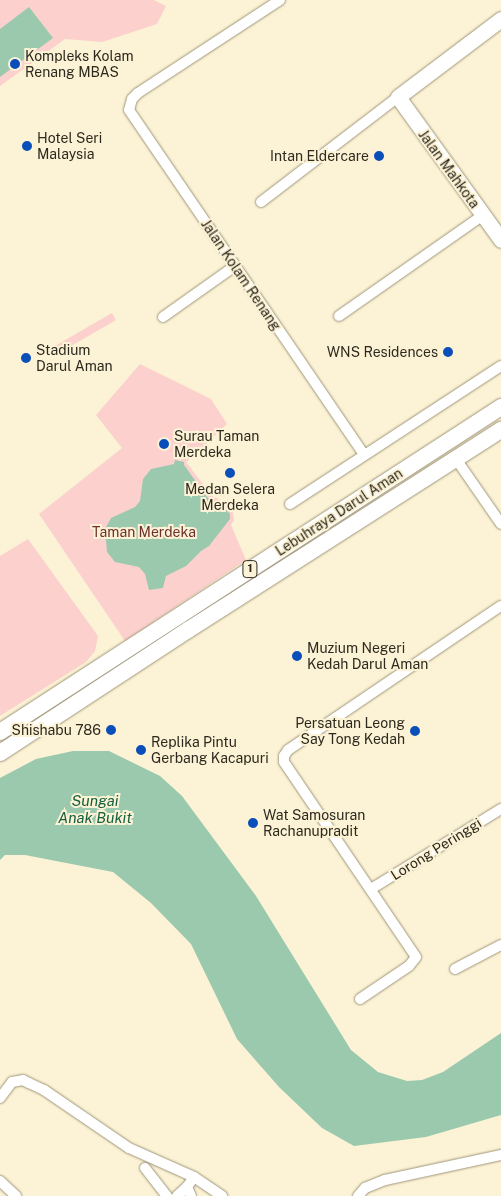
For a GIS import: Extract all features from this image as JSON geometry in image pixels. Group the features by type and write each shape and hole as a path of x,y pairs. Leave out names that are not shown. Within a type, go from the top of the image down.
{"main road":[{"name":"Lebuhraya Darul Aman","path":"0,732 501,407"},
{"name":"Lebuhraya Darul Aman","path":"0,753 501,430"}],"street":[{"name":"Jalan Kolam Renang","path":"280,0 138,93 130,104 131,116 364,455"},
{"path":"261,202 501,19"},
{"name":"Jalan Mahkota","path":"398,97 501,240"},
{"path":"339,316 483,215"},
{"path":"163,317 235,266"},
{"path":"290,504 501,366"},
{"path":"456,459 501,524"},
{"path":"360,999 409,966 416,957 284,762 284,756 288,750 501,606"},
{"name":"Lorong Peringgi","path":"371,889 501,809"},
{"path":"455,969 501,945"},
{"path":"0,1098 12,1082 23,1080 29,1082 44,1090 129,1148 194,1177 222,1196"},
{"path":"358,1196 366,1188 385,1180 501,1155"},
{"path":"145,1168 167,1196"},
{"path":"177,1196 189,1191 194,1177"},
{"path":"0,1181 16,1196"}],"green space":[{"name":"Kompleks Kolam Renang MBAS","path":"0,0 154,0 166,6 157,24 102,42 65,39 0,86"},
{"path":"112,313 116,320 55,355 51,348"},
{"name":"Taman Merdeka","path":"140,364 211,399 227,424 186,462 212,496 220,500 233,513 234,520 231,525 246,560 125,641 39,514 122,448 96,415"},
{"path":"28,539 98,636 95,651 86,662 0,716 0,556"}],"water":[{"path":"29,7 53,38 0,77 0,29"},
{"path":"175,460 184,462 184,465 207,497 223,507 230,514 230,519 209,546 186,566 166,576 163,588 149,590 145,574 139,567 115,562 107,552 105,529 111,518 135,507 140,501 143,479 151,469 174,464"},
{"name":"Sungai Anak Bukit","path":"73,751 109,751 160,776 182,796 256,896 351,1050 378,1072 407,1081 422,1080 443,1072 501,1033 501,1115 426,1137 354,1146 322,1128 279,1087 237,1039 191,944 151,903 113,872 25,855 5,855 0,860 0,778 36,759"}],"place":[{"name":"Kompleks Kolam Renang MBAS","path":"15,64"},
{"name":"Hotel Seri Malaysia","path":"27,146"},
{"name":"Intan Eldercare","path":"379,156"},
{"name":"WNS Residences","path":"448,352"},
{"name":"Stadium Darul Aman","path":"26,358"},
{"name":"Surau Taman Merdeka","path":"164,444"},
{"name":"Medan Selera Merdeka","path":"230,473"},
{"name":"Muzium Negeri Kedah Darul Aman","path":"297,656"},
{"name":"Shishabu 786","path":"111,730"},
{"name":"Persatuan Leong Say Tong Kedah","path":"415,731"},
{"name":"Replika Pintu Gerbang Kacapuri","path":"141,750"},
{"name":"Wat Samosuran Rachanupradit","path":"253,823"}]}
